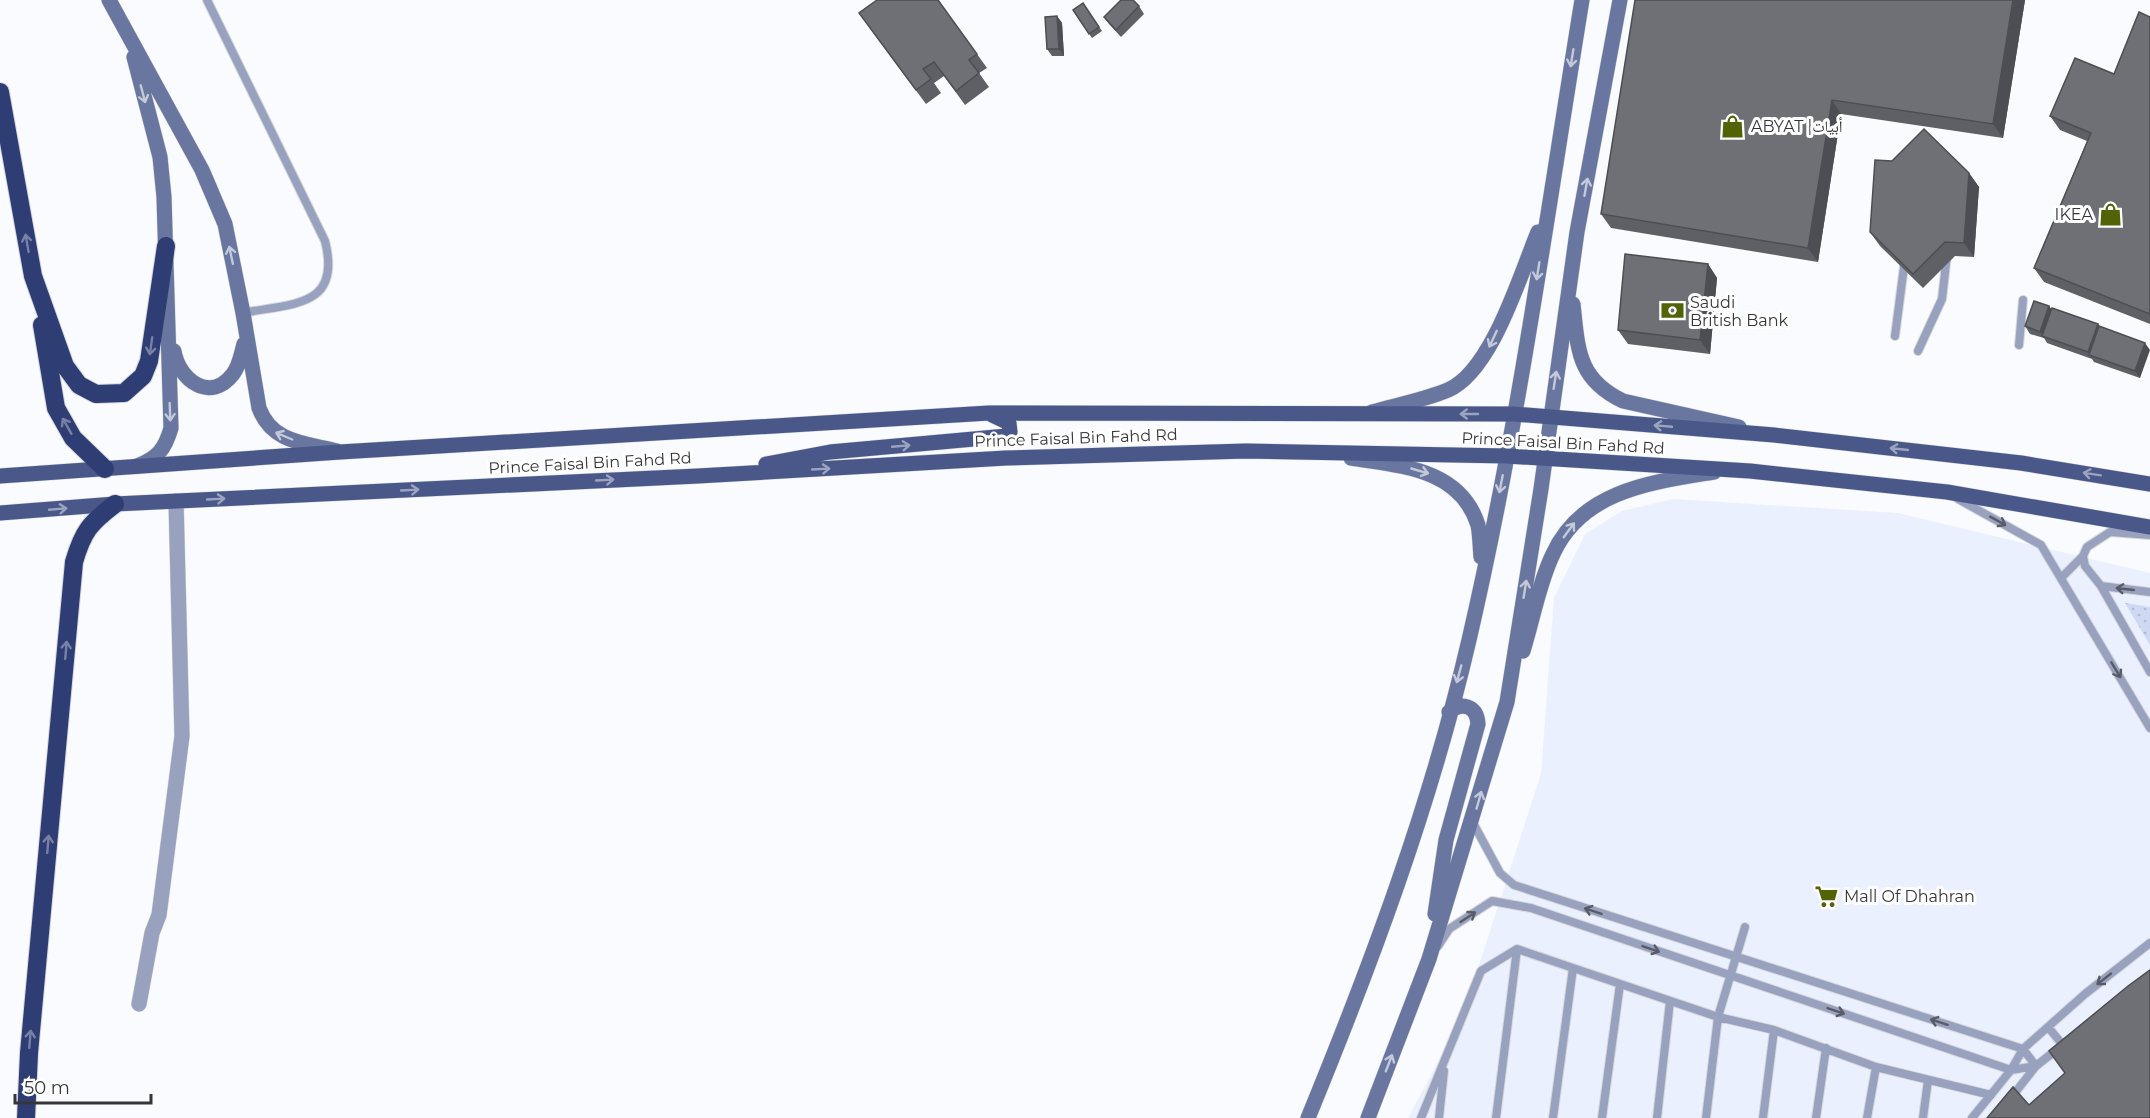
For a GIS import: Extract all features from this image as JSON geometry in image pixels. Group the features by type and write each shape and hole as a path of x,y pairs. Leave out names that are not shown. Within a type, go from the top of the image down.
{"highway":[{"path":"0,93 56,408 74,438 105,469"},
{"path":"33,276 65,366 79,385 96,394 124,393 143,376 149,362 166,246"},
{"path":"26,1118 28,1053 74,562 83,533 92,522 115,504"}],"main road":[{"name":"Prince Faisal Bin Fahd Rd","path":"0,476 340,452 989,413 1366,413 1514,414 1774,435 2021,463 2150,484"},
{"path":"698,476 830,452 1000,437 1011,432 1009,423 989,413"},
{"name":"Prince Faisal Bin Fahd Rd","path":"0,513 115,504 698,476 1006,458 1246,451 1507,456 1726,470 1947,492 2150,527"}],"street":[{"path":"109,0 202,170 225,224 259,408 270,429 283,437 340,452"},
{"path":"1308,1118 1364,982 1399,883 1468,642 1507,456 1582,0"},
{"path":"1507,702 1570,283 1620,0"},
{"path":"128,37 160,157 166,246 171,428 165,448 158,456 136,466"},
{"path":"1366,413 1448,390 1469,376 1492,342 1548,207"},
{"path":"1570,283 1579,356 1586,370 1608,394 1623,401 1774,435"},
{"path":"168,316 176,363 182,375 191,382 204,386 215,386 226,382 233,375 239,364 245,337"},
{"path":"1321,452 1423,470 1459,492 1478,525 1483,574"},
{"path":"1368,1118 1429,959 1553,553 1574,523 1598,502 1650,482 1726,470"},
{"path":"139,1004 152,933 159,915 182,736 176,501"},
{"path":"1429,959 1446,840 1478,724 1474,711 1469,706 1462,705 1449,712"}],"lane":[{"path":"207,0 325,241 329,256 330,271 326,284 310,300 243,313"},
{"path":"1918,351 1942,299 1949,240"},
{"path":"1895,336 1907,244"},
{"path":"2019,345 2023,300"},
{"path":"1947,492 2042,545 2150,728"},
{"path":"2150,535 2110,532 2087,547 2084,556 2085,566 2101,586 2150,672"},
{"path":"2061,578 2084,556"},
{"path":"2101,586 2150,592"},
{"path":"1472,821 1500,873 1514,885 2023,1049 2036,1066"},
{"path":"1429,959 1449,929 1492,901 1531,908 2011,1070 2036,1066"},
{"path":"1706,1118 1718,1017 1728,975 1737,957 1744,927"},
{"path":"1972,1118 2011,1070 2023,1049 2150,944"},
{"path":"1517,949 1718,1017 1774,1030 1876,1067 1991,1095"},
{"path":"1421,1118 1481,971 1517,949"},
{"path":"1496,1118 1517,949"},
{"path":"1553,1118 1573,968"},
{"path":"1602,1118 1620,984"},
{"path":"1657,1118 1670,1001"},
{"path":"2048,1027 2062,1044"},
{"path":"1763,1118 1774,1030"},
{"path":"2001,1109 2036,1066 2071,1037"},
{"path":"1816,1118 1826,1048"},
{"path":"1438,1118 1445,1059"},
{"path":"1867,1118 1876,1067"},
{"path":"1923,1118 1928,1080"}],"shaded area":[{"name":"Mall Of Dhahran","path":"1673,499 1898,513 2150,573 2150,1118 1408,1118 1462,1017 1541,774 1554,598 1585,534 1622,511"},
{"path":"2125,603 2150,607 2150,645"}],"building":[{"path":"877,0 938,0 977,54 969,60 979,73 956,91 934,62 923,69 931,79 916,90 859,13"},
{"path":"1121,0 1133,0 1139,6 1116,30 1104,17"},
{"name":"ABYAT |أبيات","path":"1635,0 2013,0 1993,124 1832,100 1808,248 1601,214"},
{"path":"1083,3 1099,27 1089,34 1073,10"},
{"name":"IKEA","path":"2139,12 2150,17 2150,314 2034,268 2091,133 2050,116 2075,58 2114,74"},
{"path":"1057,16 1059,49 1047,49 1045,17"},
{"path":"1924,129 1969,173 1964,243 1945,242 1913,274 1870,232 1875,160 1892,161"},
{"name":"Saudi British Bank","path":"1625,254 1708,264 1700,340 1618,330"},
{"path":"2034,301 2049,306 2040,332 2025,326"},
{"path":"2052,308 2098,324 2088,352 2042,336"},
{"path":"2099,326 2145,343 2135,371 2089,355"},
{"path":"2150,970 2150,1118 1987,1118 2013,1087 2029,1105 2065,1073 2049,1051"}],"place":[{"name":"ABYAT |أبيات","path":"1733,126"},
{"name":"IKEA","path":"2111,214"},
{"name":"Saudi British Bank","path":"1672,311"},
{"name":"Mall Of Dhahran","path":"1826,896"}]}
